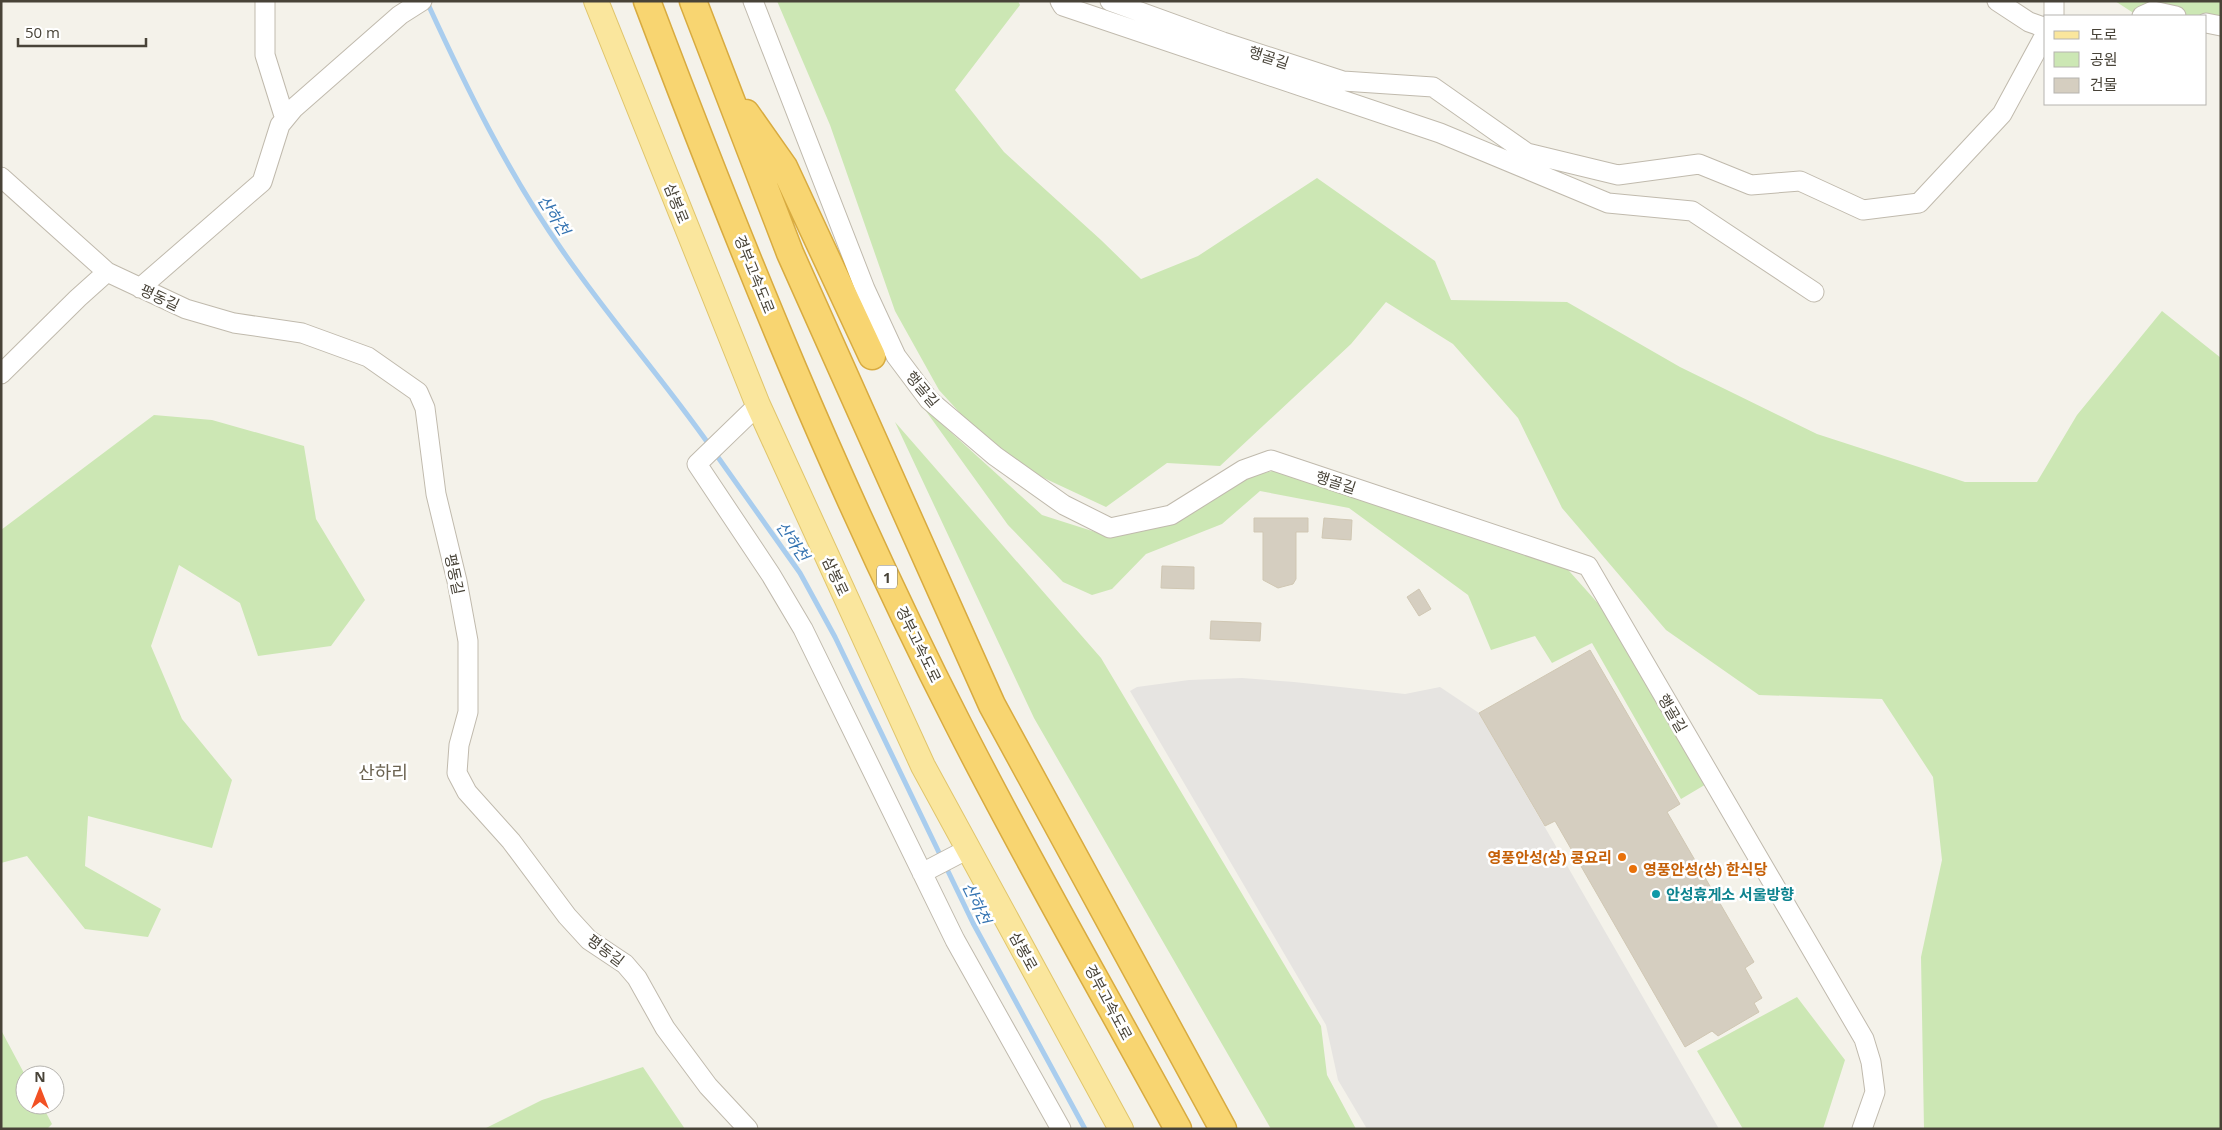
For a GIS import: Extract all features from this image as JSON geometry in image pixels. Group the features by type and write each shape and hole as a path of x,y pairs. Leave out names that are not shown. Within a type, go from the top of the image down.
{"highway":[{"name":"경부고속도로","path":"647,1 815,422 880,563 959,727 1178,1129"},
{"path":"693,1 790,253 992,705 1223,1129"},
{"path":"722,78 784,167 872,356"}],"main road":[{"name":"삼봉로","path":"596,1 758,405 961,853 1121,1129"}],"street":[{"path":"264,1 264,55 285,119"},
{"name":"행골길","path":"753,1 865,288 896,356 929,400 995,456 1064,505 1110,528 1171,515 1243,470 1271,460 1588,566 1864,1039 1871,1062 1874,1092 1862,1129"},
{"path":"1060,1 1063,6 1440,133 1608,203 1692,211 1814,292"},
{"name":"행골길","path":"1110,1 1223,42 1344,81 1433,87 1527,153 1618,174 1699,164 1751,185 1800,181 1863,210 1919,203 2002,114 2044,37"},
{"path":"1997,1 2030,22 2044,27"},
{"path":"2054,1 2054,15"},
{"path":"140,288 262,182 280,125 294,108 372,40 418,4"},
{"path":"2144,15 2153,11 2171,15"},
{"path":"2207,23 2221,26"},
{"name":"평동길","path":"1,177 107,272 186,309 234,323 302,333 327,342 368,358 418,392 425,408 436,494 457,581 468,641 468,712 459,745 457,773 466,792 511,841 567,916 589,940 625,964 637,978 665,1028 708,1086 748,1129"},
{"path":"1,374 107,272"},
{"path":"758,405 696,464 771,575 803,629 928,870 955,940 1061,1129"},
{"path":"928,870 961,853"},
{"path":"708,1086 717,1106 732,1129"}],"green space":[{"path":"777,1 1018,1 1020,5 955,90 1004,152 1141,279 1198,256 1317,178 1435,261 1451,300 1567,302 1680,367 1817,434 1965,482 2037,482 2077,415 2162,311 2221,358 2221,1129 1924,1129 1921,957 1942,860 1933,777 1882,699 1759,695 1666,630 1562,508 1518,418 1453,344 1386,302 1351,344 1220,466 1167,463 1106,507 1001,458 939,390 895,311 830,125"},
{"path":"2115,1 2221,1 2221,33 2207,15 2135,14"},
{"path":"923,407 1042,515 1111,537 1184,518 1243,477 1288,468 1562,563 1603,609 1708,783 1681,799 1592,643 1552,663 1535,636 1491,650 1468,595 1349,508 1260,491 1222,524 1146,554 1112,589 1092,595 1063,582 1008,525"},
{"path":"154,415 212,420 304,446 316,519 365,600 331,646 258,656 240,603 179,565 151,646 182,719 232,780 212,848 88,816 85,866 161,909 148,937 85,929 27,856 1,863 1,530"},
{"path":"895,422 1101,658 1321,1026 1327,1075 1356,1129 1271,1129 1034,718"},
{"path":"1797,997 1845,1060 1823,1129 1743,1129 1697,1051"},
{"path":"1,1030 20,1065 15,1065 15,1115 47,1115 52,1124 47,1129 1,1129"},
{"path":"643,1067 685,1129 484,1129 542,1100"}],"shaded area":[{"path":"1242,678 1405,694 1440,687 1479,713 1719,1129 1367,1129 1338,1080 1326,1025 1130,691 1137,687 1189,680"}],"building":[{"path":"1254,518 1308,518 1308,532 1296,532 1296,579 1293,584 1278,588 1263,580 1263,532 1254,532"},
{"path":"1324,518 1352,520 1351,540 1322,538"},
{"path":"1162,566 1194,567 1194,589 1161,588"},
{"path":"1419,589 1431,609 1419,616 1407,597"},
{"path":"1211,621 1261,623 1260,641 1210,639"},
{"name":"안성휴게소 서울방향","path":"1590,650 1680,804 1667,812 1754,962 1745,968 1762,998 1754,1003 1759,1012 1718,1036 1712,1031 1685,1047 1555,821 1545,826 1479,713"}],"waterway":[{"name":"산하천","path":"427,2 489,129 542,221 580,275 710,446"},
{"name":"산하천","path":"715,453 800,573 835,637 973,923 1085,1129"}],"place":[{"name":"영풍안성(상) 콩요리","path":"1622,857"},
{"name":"영풍안성(상) 한식당","path":"1633,869"},
{"name":"안성휴게소 서울방향","path":"1656,894"}],"district":[{"name":"산하리","path":"383,772"}]}
